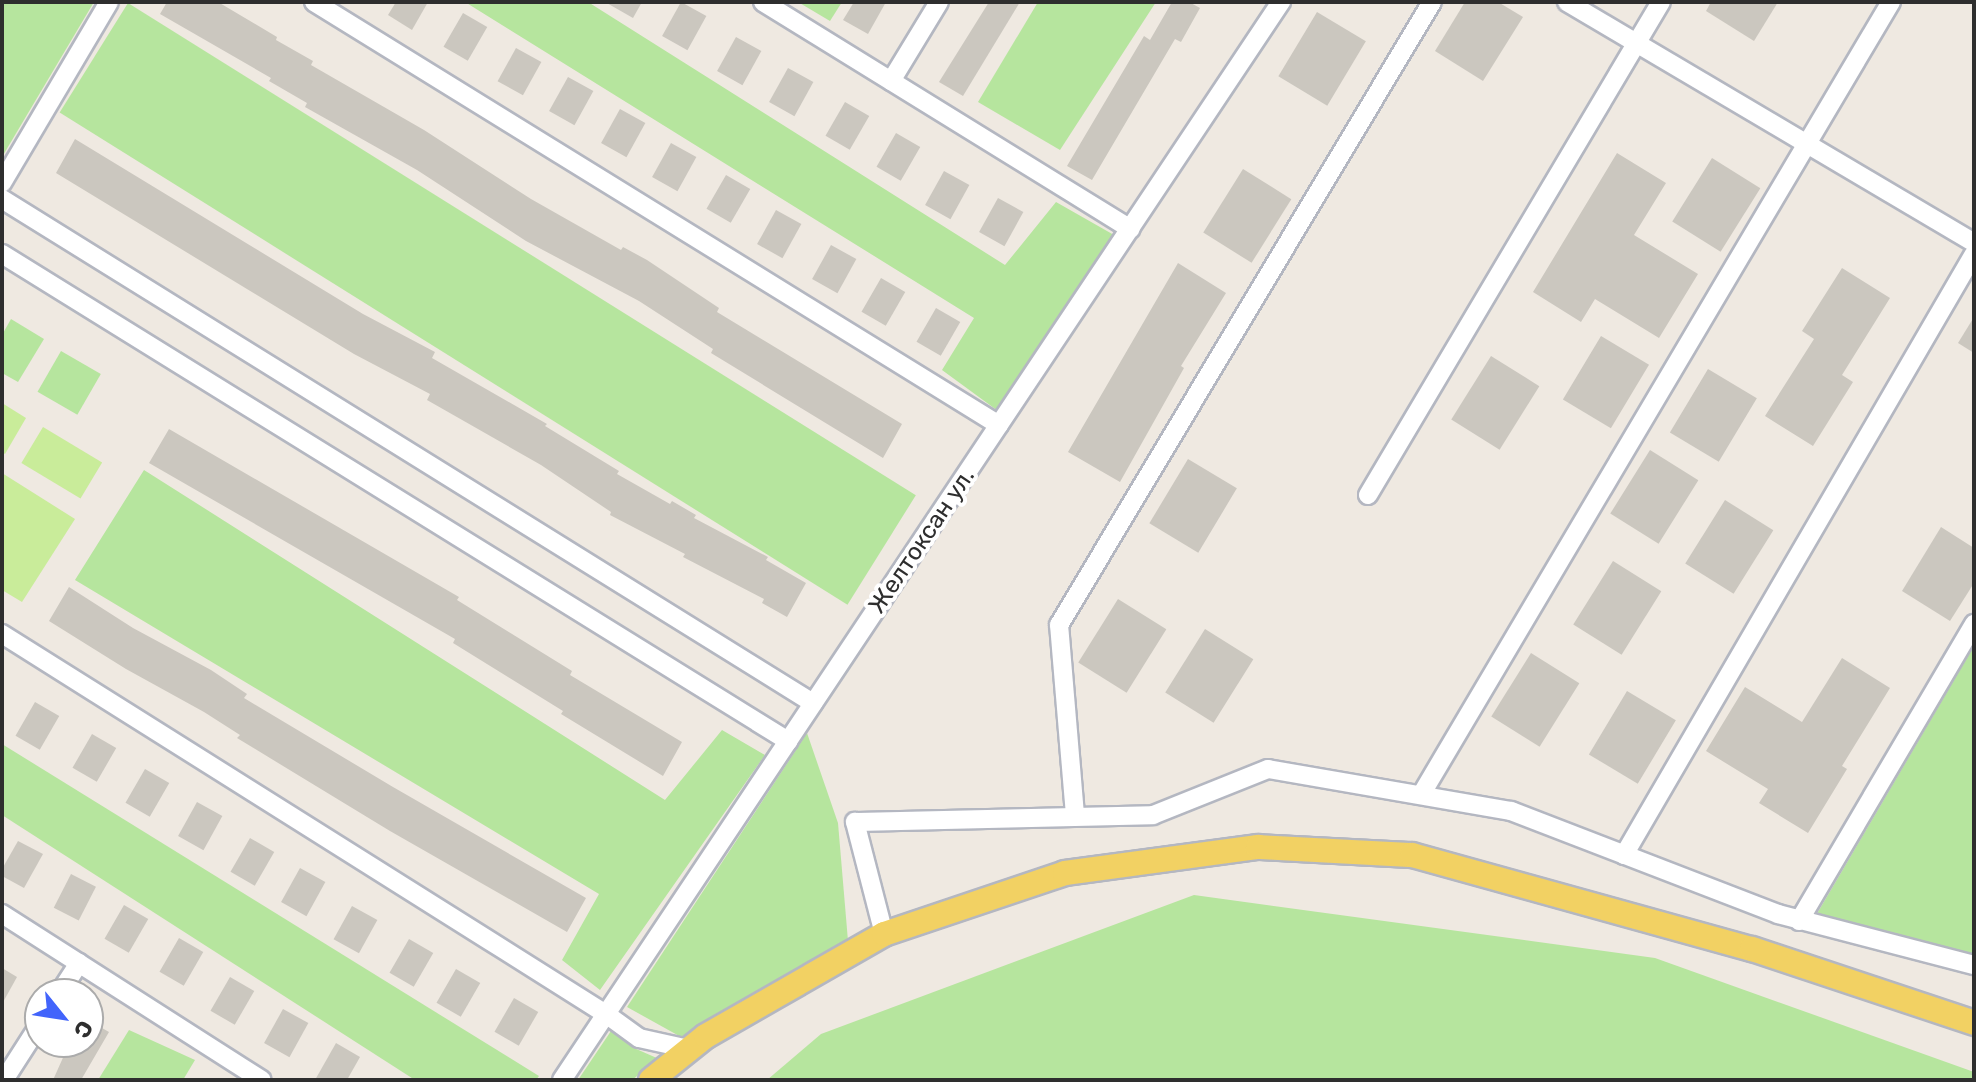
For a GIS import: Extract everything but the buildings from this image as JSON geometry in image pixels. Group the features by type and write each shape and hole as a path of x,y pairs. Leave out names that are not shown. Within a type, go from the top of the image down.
{"main road":[{"path":"651,1080 689,1049 884,934 1065,873 1258,847 1412,855 1752,949 1974,1023"}],"street":[{"path":"2,183 109,2"},
{"path":"314,2 999,425"},
{"path":"763,2 1130,229"},
{"path":"891,81 939,2"},
{"name":"Желтоксан ул.","path":"562,1080 1281,2"},
{"path":"1075,815 1059,625 1432,2"},
{"path":"1567,2 1974,243"},
{"path":"1368,495 1661,2"},
{"path":"1421,795 1891,2"},
{"path":"2,199 813,703"},
{"path":"2,254 788,741"},
{"path":"1624,855 1974,254"},
{"path":"1799,921 1974,624"},
{"path":"2,634 606,1014 639,1038 689,1049"},
{"path":"884,934 855,822 1153,815 1268,769 1511,811 1799,921 1974,965"},
{"path":"2,914 262,1080"},
{"path":"69,978 79,963"},
{"path":"4,1080 24,1049"}],"green space":[{"path":"2,2 94,2 2,157"},
{"path":"465,2 588,2 1005,265 1056,202 1114,235 998,411 942,370 974,318"},
{"path":"798,2 842,2 830,21"},
{"path":"1038,2 1156,2 1060,150 978,102"},
{"path":"128,3 916,495 847,605 60,112"},
{"path":"11,319 44,339 18,382 2,373 2,335"},
{"path":"61,351 101,374 77,415 38,392"},
{"path":"2,403 26,418 5,454 2,452"},
{"path":"43,427 102,463 81,499 21,463"},
{"path":"144,470 665,800 722,730 765,755 600,990 562,960 599,894 75,580"},
{"path":"2,473 75,519 22,602 2,590"},
{"path":"1974,646 1974,957 1815,917"},
{"path":"807,733 838,823 848,941 681,1037 627,1007"},
{"path":"2,744 539,1076 536,1080 415,1080 2,815"},
{"path":"1194,895 1655,958 1974,1072 1974,1080 767,1080 821,1034"},
{"path":"129,1030 195,1060 183,1080 98,1080"},
{"path":"611,1031 634,1048 659,1059 632,1080 578,1080"}]}
